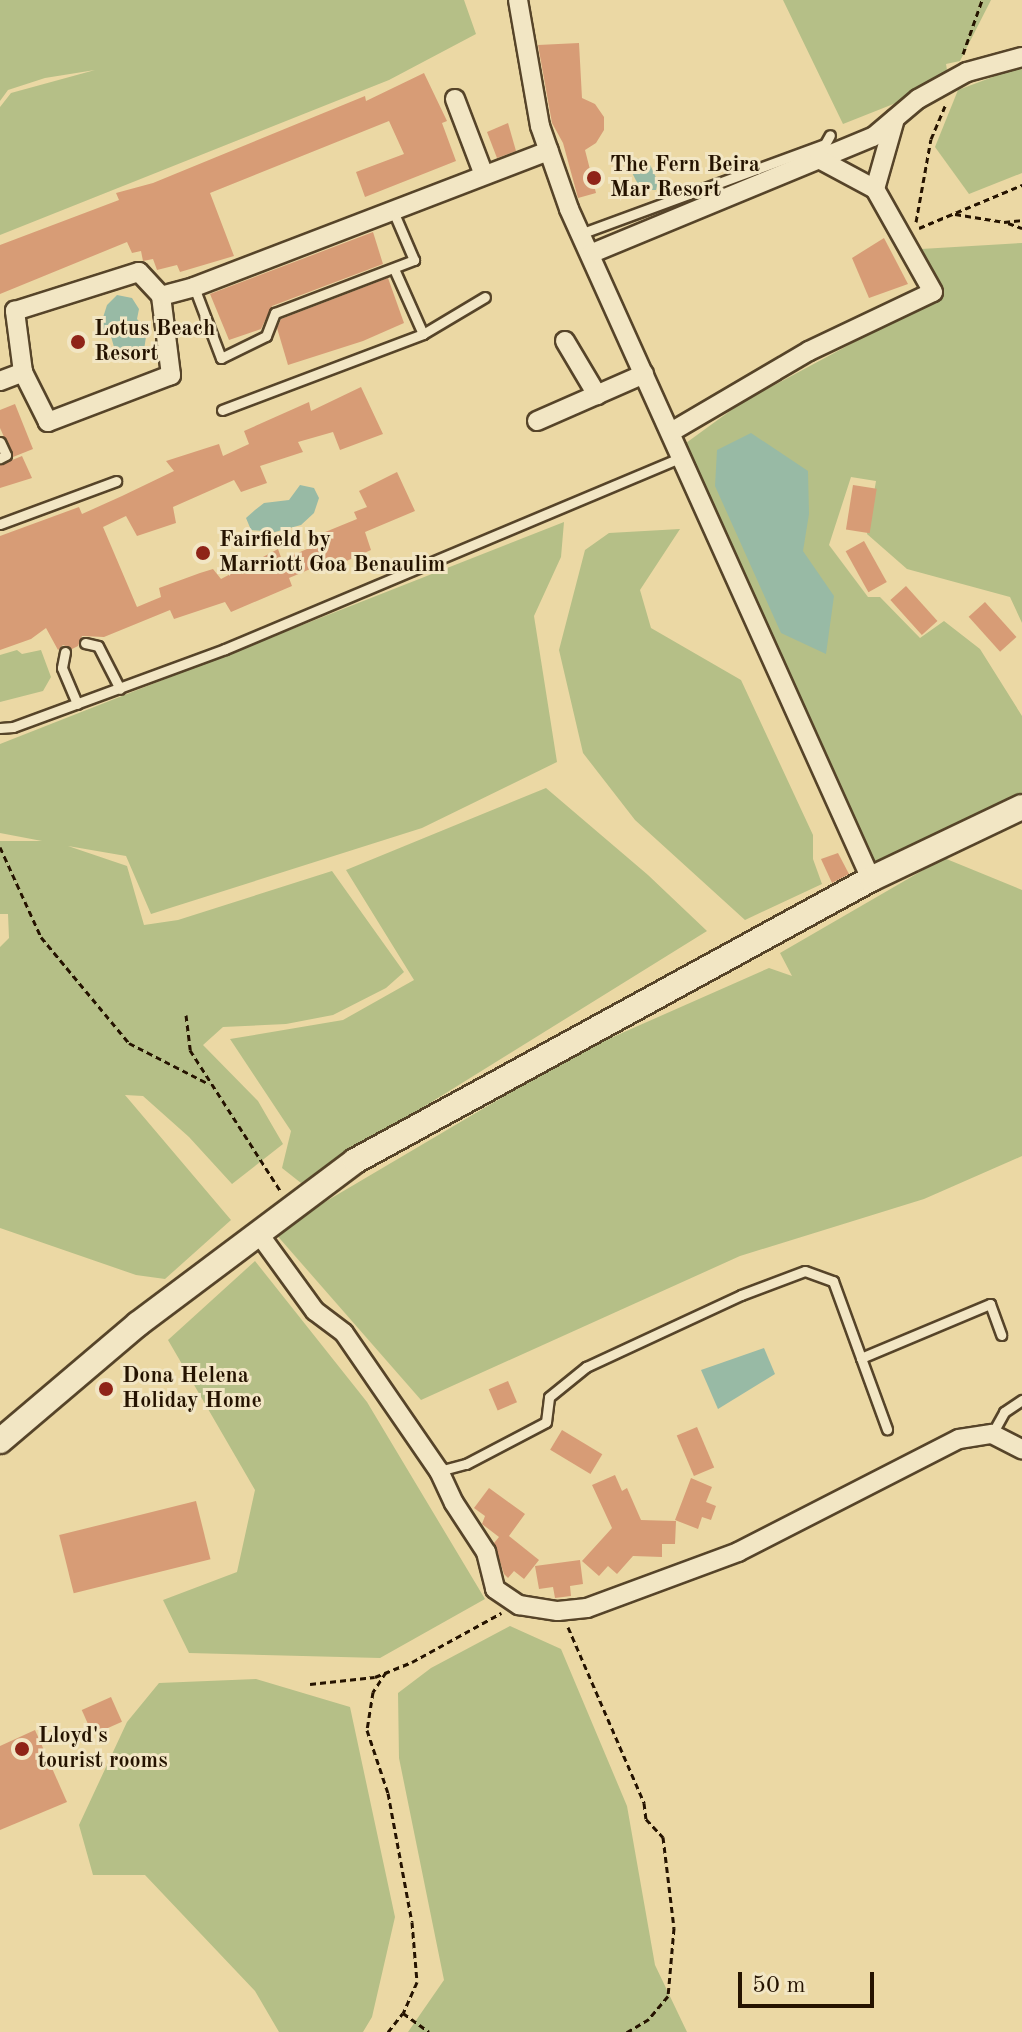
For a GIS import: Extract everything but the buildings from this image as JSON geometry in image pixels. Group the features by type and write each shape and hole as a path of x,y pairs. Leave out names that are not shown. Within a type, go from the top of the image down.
{"street":[{"path":"518,0 540,126 580,234 871,879"},
{"path":"590,254 873,137 918,99 960,76 1022,57"},
{"path":"455,99 484,175"},
{"path":"875,189 896,118"},
{"path":"161,296 194,287 549,151"},
{"path":"671,432 809,351 933,292 875,189 819,159"},
{"path":"139,272 161,296 171,375 48,422 23,372 15,311 139,272"},
{"path":"565,341 597,395"},
{"path":"0,381 23,372"},
{"path":"537,421 644,374"},
{"path":"4,1433 138,1324 355,1161 871,879 1022,807"},
{"path":"259,1234 315,1311 344,1333 439,1471 454,1503 486,1552 495,1589 519,1605 558,1611 587,1608 738,1552 959,1439 992,1434 1022,1449"}],"lane":[{"path":"580,234 825,144 830,135"},
{"path":"194,287 221,358 266,336 275,313 414,260 393,211"},
{"path":"394,269 423,334"},
{"path":"222,410 423,334 485,297"},
{"path":"0,442 6,455 0,458"},
{"path":"0,728 120,689 307,615 682,457"},
{"path":"0,524 116,481"},
{"path":"85,643 98,646 120,689"},
{"path":"65,652 62,668 77,704"},
{"path":"439,1471 466,1464 546,1422 549,1397 586,1367 741,1295 805,1271 833,1281 887,1429"},
{"path":"861,1358 990,1304 1001,1335"},
{"path":"992,1434 1004,1412 1022,1400"}],"path":[{"path":"982,0 960,76 931,139 914,230 1022,185"},
{"path":"955,214 1022,228"},
{"path":"1004,222 1022,220"},
{"path":"0,847 41,937 129,1043 209,1084"},
{"path":"186,1015 190,1050 292,1209"},
{"path":"310,1684 375,1677 412,1662 519,1605"},
{"path":"558,1611 587,1664 605,1717 644,1803 646,1819 663,1837 674,1928 668,1996 649,2019 627,2032"},
{"path":"386,1672 373,1692 367,1730 388,1793 412,1922 417,1982 403,2013 388,2032"},
{"path":"403,2013 429,2032"}],"green space":[{"path":"0,0 464,0 476,34 389,80 0,235 0,107 11,93 95,70 45,78 8,90 0,101"},
{"path":"783,0 991,0 960,61 946,64 949,82 843,124"},
{"path":"1022,66 1022,173 969,194 935,147 958,90"},
{"path":"1022,243 1022,623 1010,597 907,569 867,534 876,481 851,477 829,545 868,597 880,597 920,638 944,621 980,649 1022,716 1022,794 876,867 686,443 741,403 940,296 921,249"},
{"path":"564,522 561,557 534,616 557,762 422,828 151,914 126,856 68,846 127,866 144,925 178,920 332,871 404,972 386,988 333,1015 286,1024 223,1027 203,1045 258,1101 283,1144 232,1184 189,1137 143,1096 125,1095 231,1220 165,1279 136,1275 0,1228 0,947 9,938 8,914 0,914 0,841 42,841 0,833 0,744"},
{"path":"680,529 640,590 651,628 741,680 813,835 813,859 822,884 745,920 635,820 583,753 559,650 585,550 609,533"},
{"path":"17,650 22,654 41,650 51,677 43,691 0,702 0,655"},
{"path":"546,788 648,875 707,931 301,1183 282,1168 291,1131 230,1039 343,1020 414,980 346,870"},
{"path":"944,858 1022,890 1022,1156 924,1199 740,1256 421,1400 274,1232 579,1052 769,968 792,976 780,953"},
{"path":"255,1261 367,1402 485,1599 380,1658 189,1653 163,1600 237,1572 255,1490 168,1340"},
{"path":"510,1626 561,1649 627,1806 655,1965 687,2032 408,2032 444,1980 399,1758 398,1693 431,1668"},
{"path":"256,1679 350,1707 395,1917 372,2017 363,2032 279,2032 255,1991 145,1875 93,1875 79,1825 127,1722 159,1683"}],"shaded area":[{"path":"631,158 648,160 658,182 656,190 641,190 628,165"},
{"path":"117,295 132,298 139,309 137,319 147,330 144,350 132,356 119,352 110,333 100,327 107,305"},
{"path":"751,433 808,471 809,514 803,551 834,596 826,654 781,633 715,486 717,450"},
{"path":"300,485 314,488 319,498 314,513 301,525 275,532 251,530 246,518 264,503 289,500"},
{"path":"764,1348 775,1374 718,1409 701,1370"}],"place":[{"name":"The Fern Beira Mar Resort","path":"594,178"},
{"name":"Lotus Beach Resort","path":"78,342"},
{"name":"Fairfield by Marriott Goa Benaulim","path":"203,553"},
{"name":"Dona Helena Holiday Home","path":"106,1389"},
{"name":"Lloyd's tourist rooms","path":"22,1749"}]}
